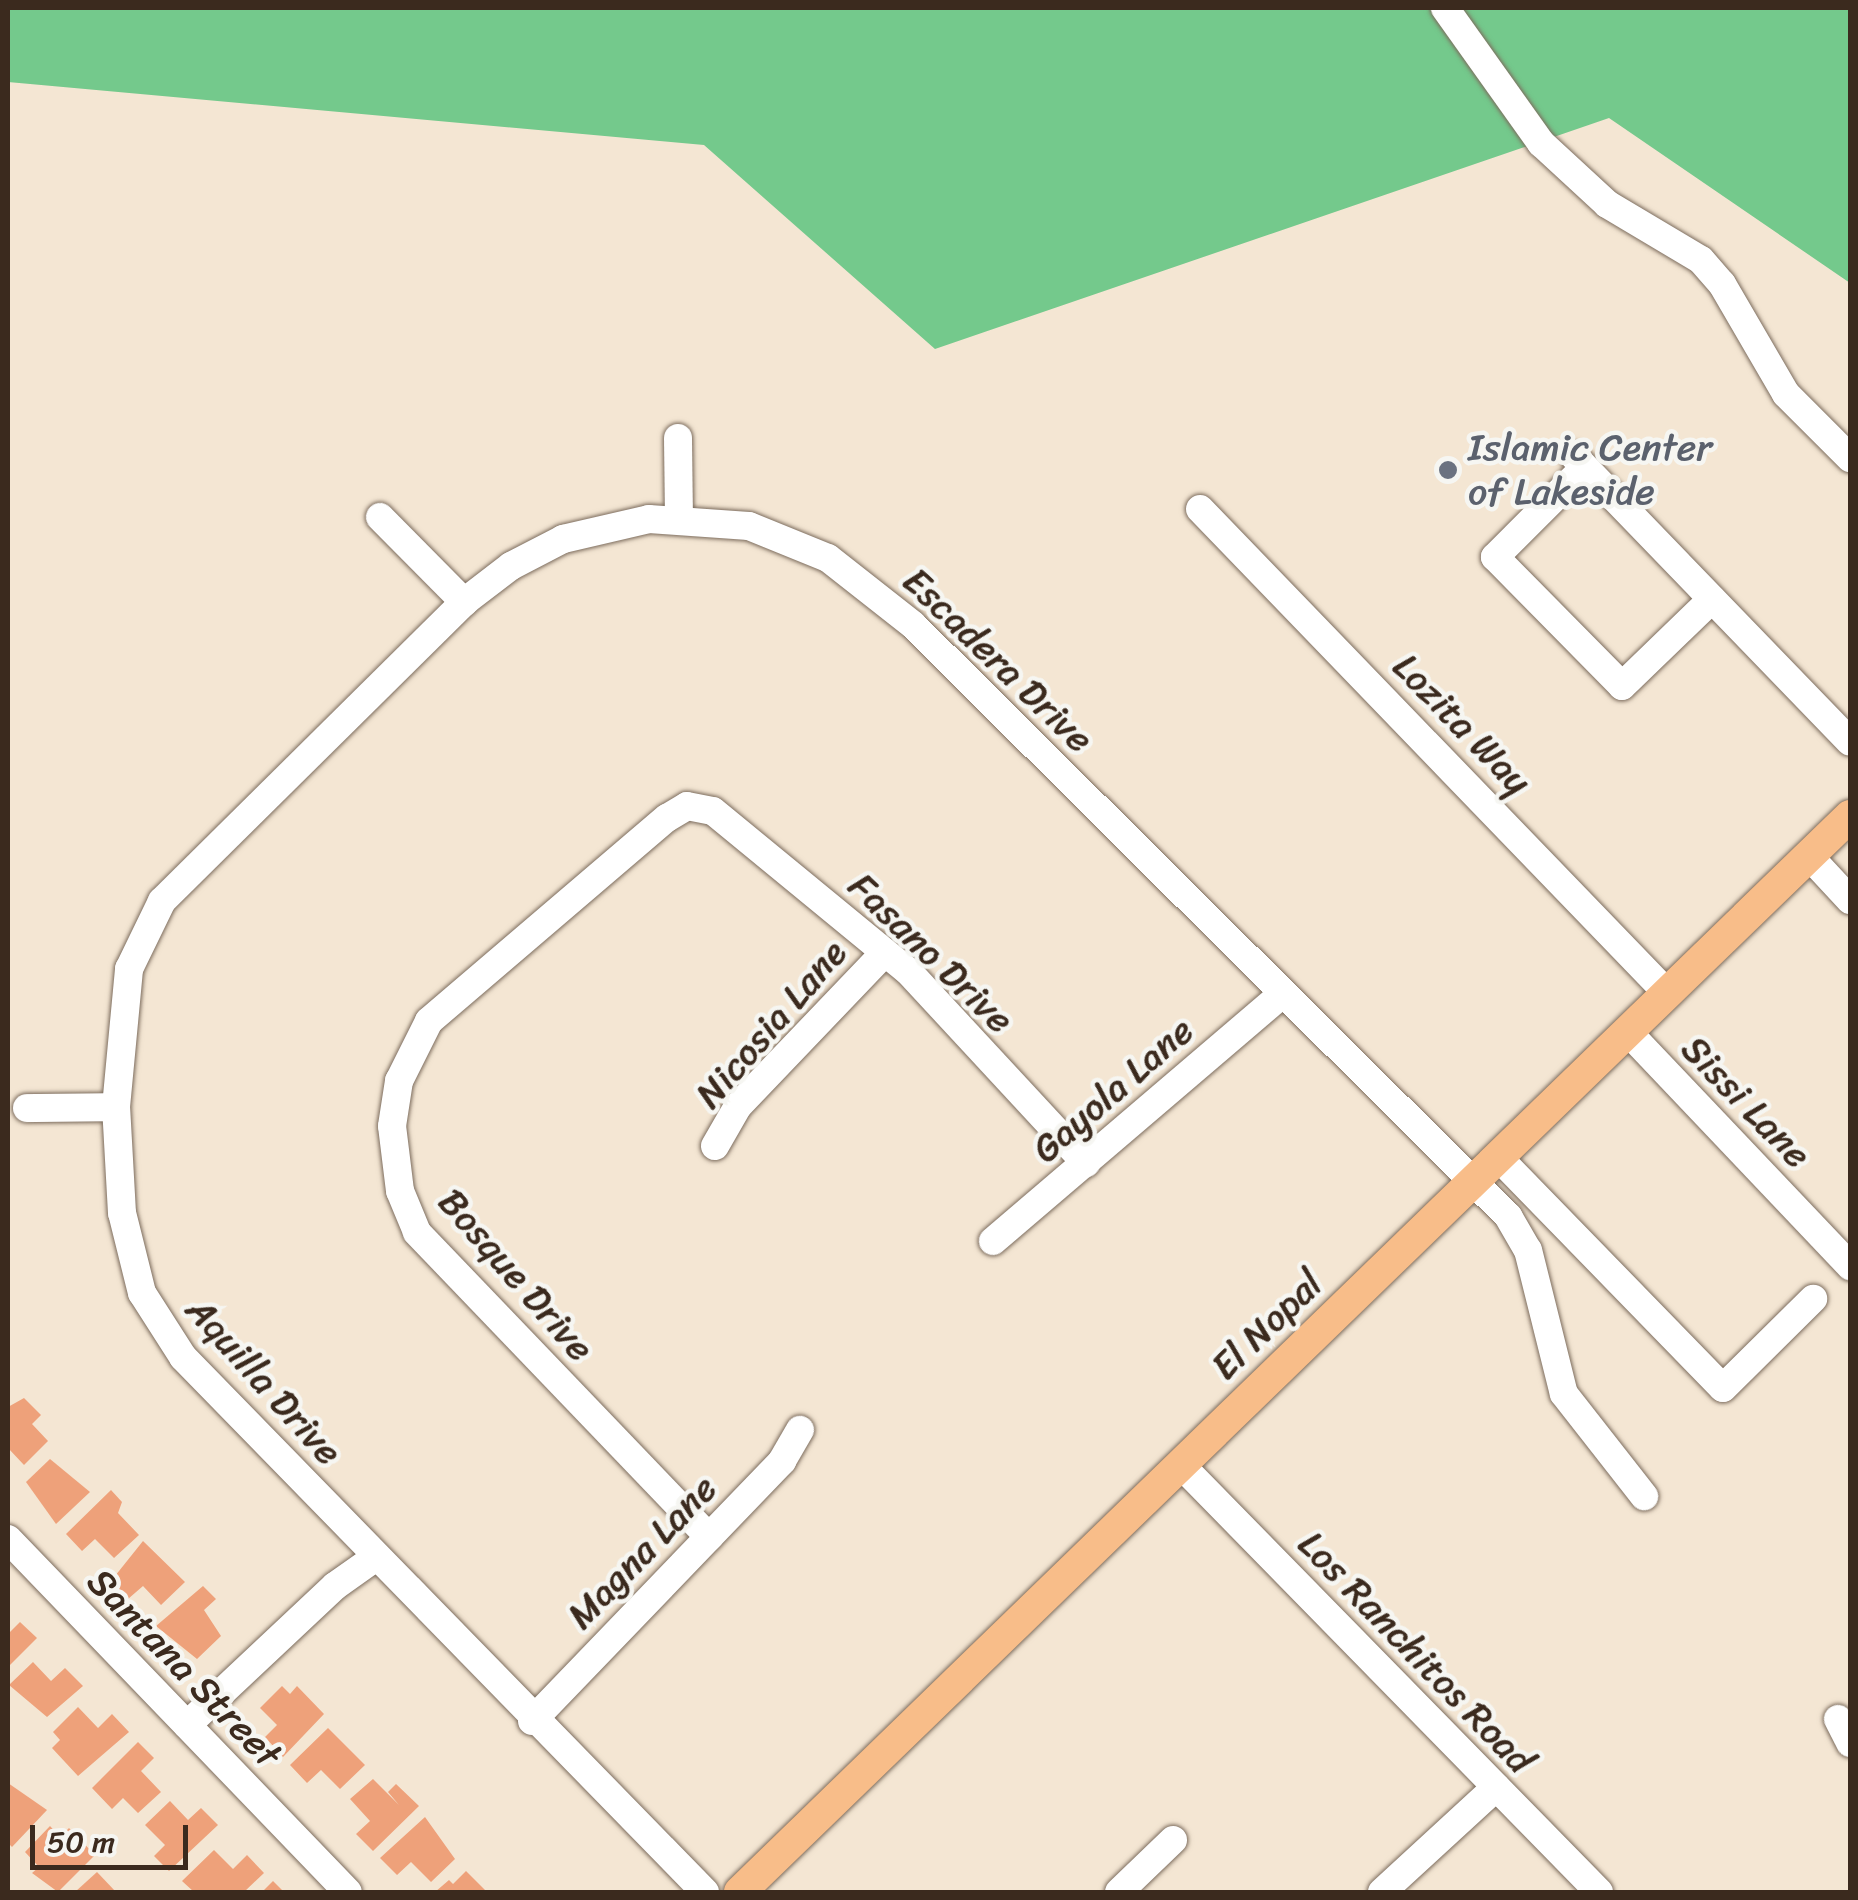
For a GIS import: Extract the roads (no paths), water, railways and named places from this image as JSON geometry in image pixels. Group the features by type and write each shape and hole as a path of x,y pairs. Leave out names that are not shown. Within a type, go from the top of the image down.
{"main road":[{"name":"El Nopal","path":"740,1892 1850,816"}],"street":[{"path":"1446,8 1540,143 1607,204 1701,260 1722,284 1786,394 1850,458"},
{"path":"678,438 678,518"},
{"path":"1712,599 1622,686 1495,558 1578,461 1712,599 1850,742"},
{"name":"Lozita Way","path":"1200,510 1668,994"},
{"path":"380,517 464,602"},
{"name":"Escadera Drive","path":"464,602 510,566 563,539 620,523 678,518 778,535 870,587 1508,1216 1528,1250 1564,1394 1644,1496"},
{"name":"Aquilla Drive","path":"464,602 162,901 129,969 116,1106 126,1240 154,1318 183,1357 532,1721 705,1892"},
{"name":"Bosque Drive","path":"708,1537 417,1232 400,1191 392,1126 403,1071 428,1021 667,818 687,806 713,811"},
{"name":"Fasano Drive","path":"713,811 884,953 1086,1163"},
{"path":"1810,857 1850,900"},
{"name":"Nicosia Lane","path":"715,1146 738,1106 884,953"},
{"name":"Gayola Lane","path":"993,1241 1282,994"},
{"name":"Sissi Lane","path":"1628,1032 1850,1266"},
{"path":"27,1108 116,1106"},
{"path":"1498,1158 1723,1388 1813,1300"},
{"name":"Magna Lane","path":"532,1721 782,1462 800,1430"},
{"name":"Los Ranchitos Road","path":"1180,1464 1599,1892"},
{"name":"Santana Street","path":"8,1539 348,1892"},
{"path":"187,1725 335,1586 376,1557"},
{"path":"1382,1892 1496,1787"},
{"path":"1118,1892 1173,1840"}],"place":[{"name":"Islamic Center of Lakeside","path":"1448,470"}]}
